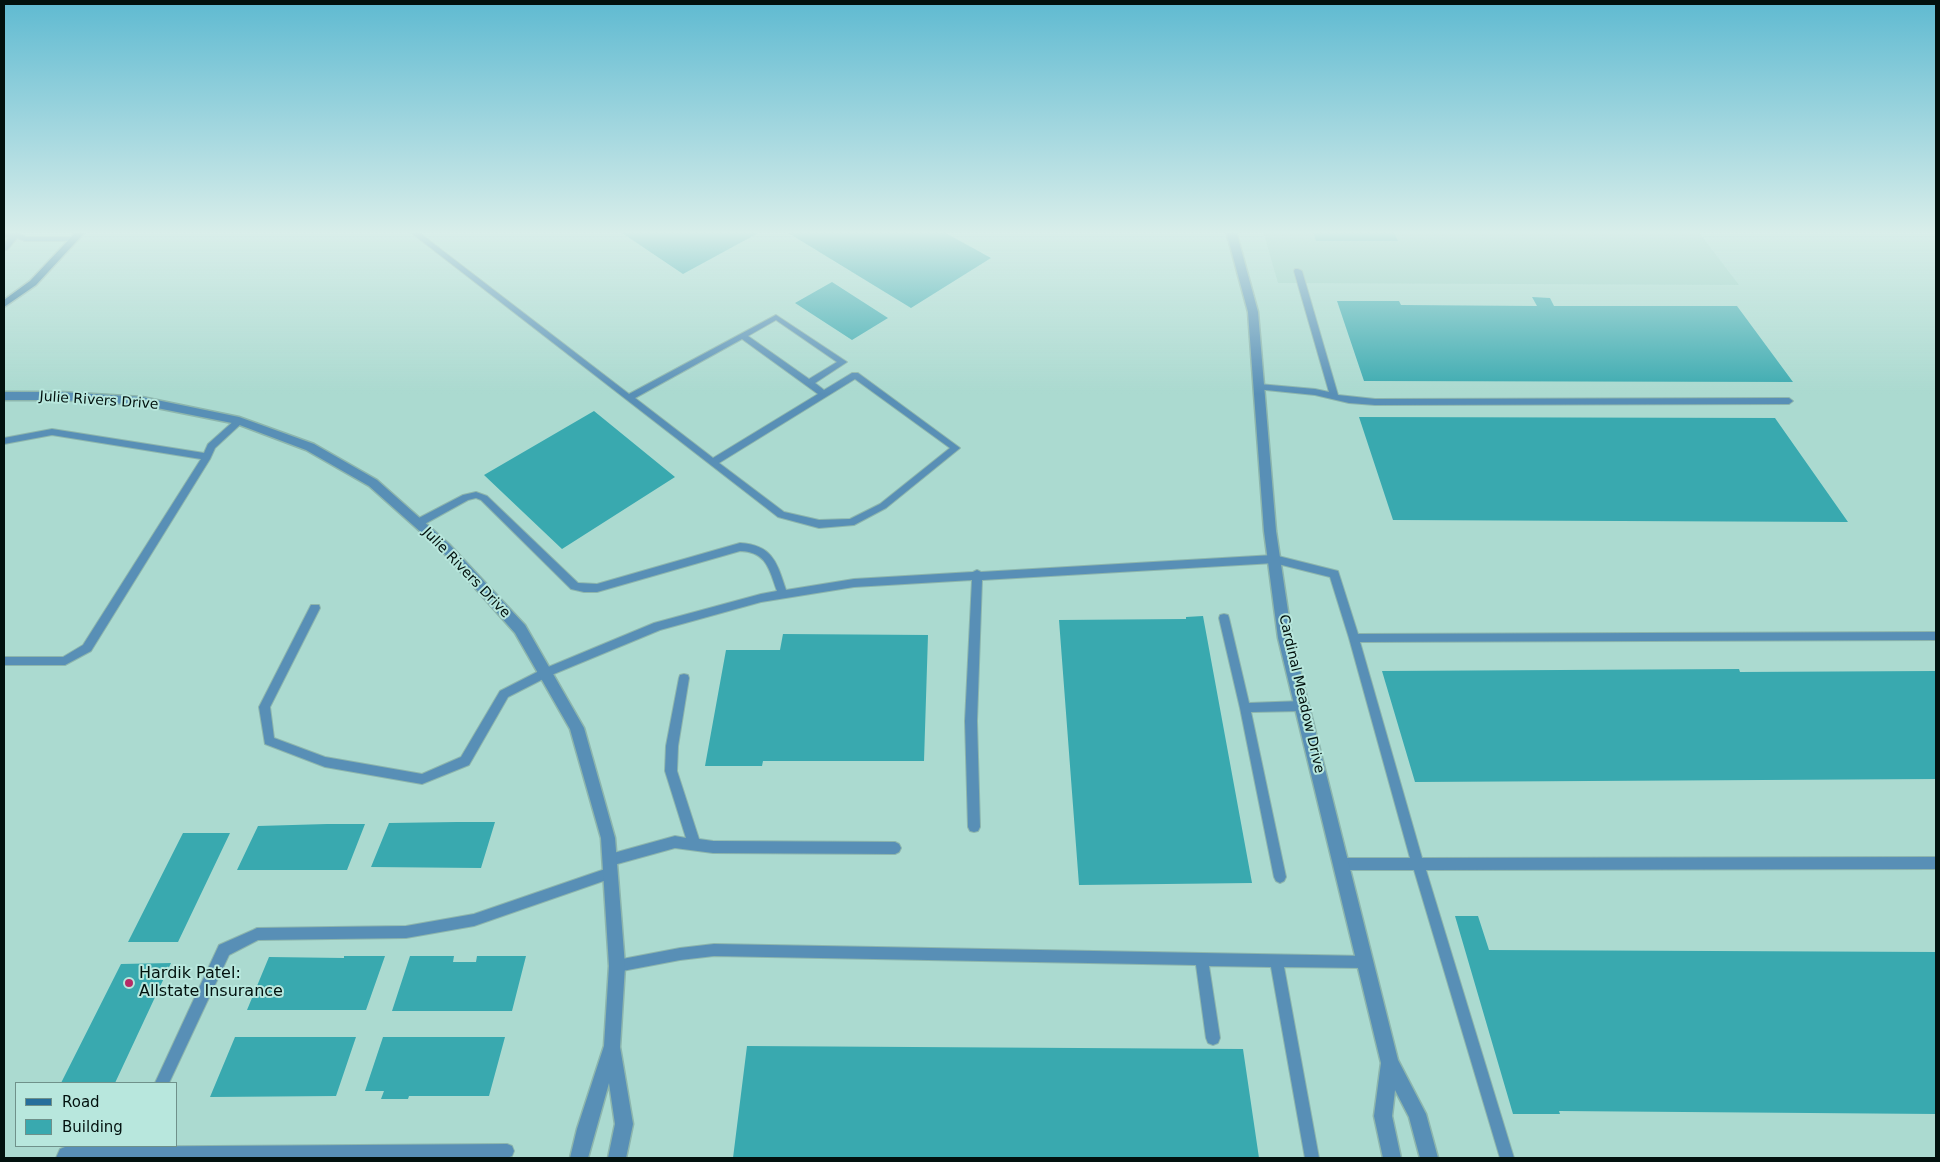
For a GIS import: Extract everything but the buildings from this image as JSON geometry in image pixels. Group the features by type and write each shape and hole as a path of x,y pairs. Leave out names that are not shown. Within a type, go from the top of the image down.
{"street":[{"path":"4,304 30,285"},
{"name":"Cardinal Meadow Drive","path":"1246,285 1253,312 1270,530 1285,638 1390,1063 1417,1114 1429,1158"},
{"name":"Julie Rivers Drive","path":"4,396 61,396 142,401 239,421 310,447 373,483 445,547 520,629 577,728 608,838 617,966 612,1047 624,1124 617,1158"},
{"name":"Julie Rivers Drive","path":"579,1158 586,1129 612,1047"},
{"name":"Cardinal Meadow Drive","path":"1390,1063 1383,1116 1392,1158"}],"lane":[{"path":"482,285 712,462 781,515 819,524 851,522 883,506 956,448 855,374 712,462"},
{"path":"1302,285 1334,396"},
{"path":"629,398 776,317 843,362 808,383"},
{"path":"742,335 823,394"},
{"path":"1259,387 1315,392 1349,400 1376,402 1790,401"},
{"path":"4,662 65,661 87,648 207,457 211,446 239,421"},
{"path":"4,441 52,432 207,457"},
{"path":"418,523 466,497 476,495 484,498 575,586 584,588 598,588 740,547 751,546 762,551 770,560 783,595"},
{"path":"315,608 264,707 269,741 325,762 422,779 465,761 504,694 545,673 658,626 761,598 854,583 977,574 1274,558 1334,574 1506,1158"},
{"path":"974,827 970,721 977,574"},
{"path":"1224,618 1245,708 1280,877"},
{"path":"1354,638 1936,636"},
{"path":"684,678 672,746 670,771 694,844"},
{"path":"1245,708 1302,706"},
{"path":"162,1082 224,950 257,934 406,932 474,920 675,842 713,847 895,848"},
{"path":"1341,864 1936,863"},
{"path":"617,966 680,954 714,950 1365,962"},
{"path":"1202,959 1213,1038"},
{"path":"1276,960 1312,1158"},
{"path":"63,1158 65,1154 133,1149 507,1150"}],"place":[{"name":"Hardik Patel: Allstate Insurance","path":"129,983"}]}
